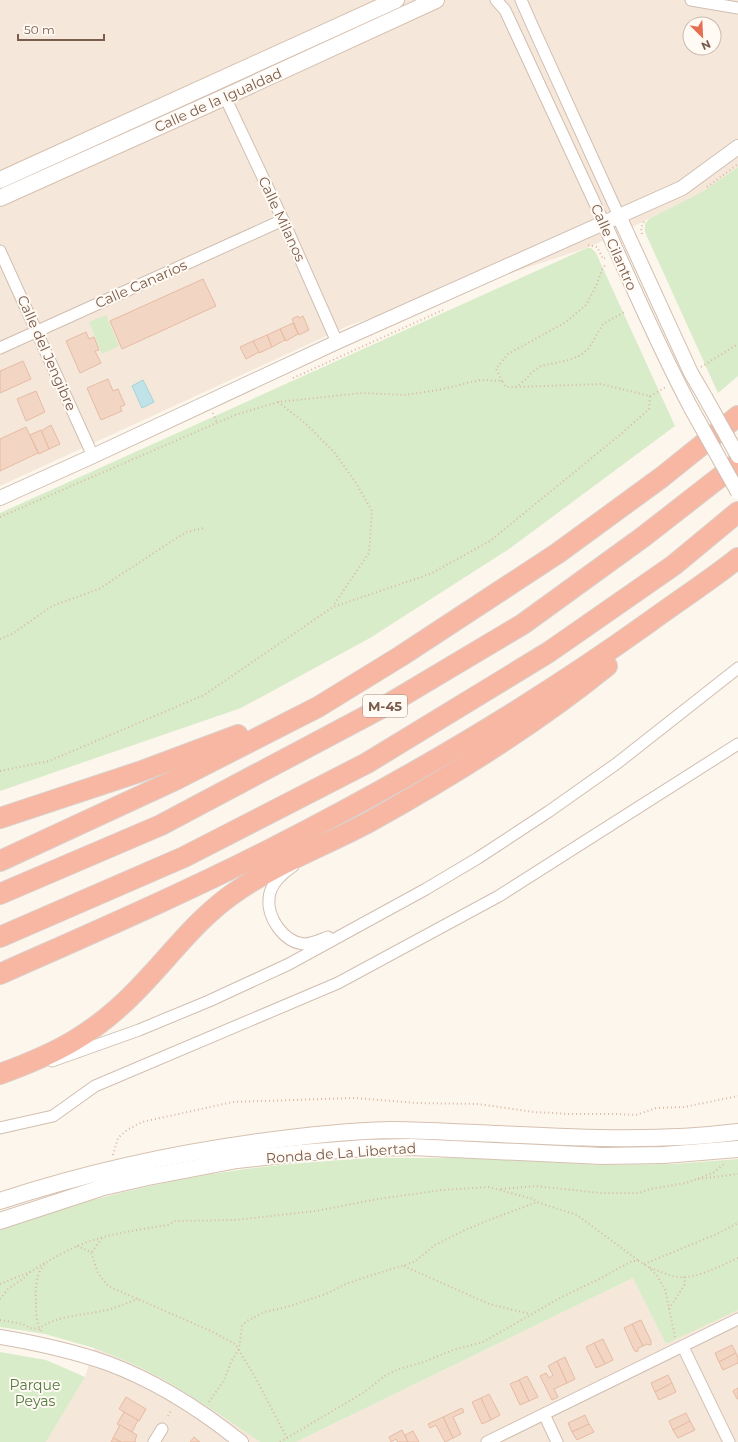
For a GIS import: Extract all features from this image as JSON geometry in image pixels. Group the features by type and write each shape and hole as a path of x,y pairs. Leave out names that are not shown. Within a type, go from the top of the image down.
{"highway":[{"path":"0,861 182,777 318,706 401,656 558,553 662,477 738,416"},
{"name":"M-45","path":"0,894 161,825 387,705 523,624 643,537 738,463"},
{"name":"M-45","path":"0,937 184,857 367,764 549,652 674,565 738,512"},
{"path":"0,974 154,906 268,851 380,791 503,720 611,650 738,558"},
{"path":"1,1074 44,1057 67,1046 89,1032 114,1012 135,992 197,924 238,890 257,878 324,845 422,792 519,732 582,686 615,659 675,604"},
{"path":"0,818 139,772 232,738 401,656"}],"main road":[{"name":"Calle de la Igualdad","path":"0,180 396,0"},
{"name":"Calle de la Igualdad","path":"0,198 436,0"},
{"name":"Ronda de La Libertad","path":"0,1201 88,1175 180,1154 276,1140 339,1133 390,1130 605,1138 665,1138 738,1132"},
{"name":"Ronda de La Libertad","path":"0,1221 104,1187 148,1176 237,1160 300,1153 365,1148 411,1147 602,1156 664,1155 738,1149"}],"street":[{"name":"Calle Cilantro","path":"496,0 506,10 604,223 642,310 676,381 738,492"},
{"name":"Calle Cilantro","path":"522,0 532,25 691,373 738,456"},
{"path":"691,0 738,8"},
{"name":"Calle Milanos","path":"225,97 283,220 337,342"},
{"path":"0,498 337,342 682,188 738,147"},
{"name":"Calle Canarios","path":"0,348 283,220"},
{"name":"Calle del Jengibre","path":"0,251 93,456"},
{"path":"1,1074 41,1065 81,1052 209,1001 296,960 426,889 478,858 548,812 616,764 738,668"},
{"path":"0,1128 53,1116 95,1086 338,983 499,896 738,744"},
{"path":"324,845 289,868 273,886 269,898 270,911 275,924 284,935 292,940 304,944 314,942 378,915"},
{"path":"487,1442 680,1344 738,1319"},
{"path":"0,1337 42,1344 107,1363 137,1376 166,1390 220,1425 241,1442"},
{"path":"680,1344 729,1442"},
{"path":"544,1414 557,1442"},
{"path":"154,1442 162,1429"}],"path":[{"path":"582,247 589,245 595,246 598,248 603,259 605,258"},
{"path":"0,771 49,761 204,695 333,607 430,574 490,541 621,434 649,409 650,396 601,384 506,387 496,369 508,354 566,322 586,305 598,284 603,267 606,265"},
{"path":"293,378 445,309"},
{"path":"516,387 541,366 569,360 581,354 589,348 603,324 626,311"},
{"path":"703,366 738,344"},
{"path":"0,518 235,415 278,402 362,393 405,395 438,390 480,380 502,381"},
{"path":"278,402 305,423 334,452 356,483 372,511 369,553 333,607"},
{"path":"212,410 217,423"},
{"path":"0,639 12,634 52,606 99,589 187,532 204,528"},
{"path":"112,1159 118,1138 127,1130 142,1122 233,1102 354,1098 417,1103 478,1104 534,1112 636,1115 656,1108 684,1107 738,1096"},
{"path":"500,1189 536,1186 600,1193 639,1193 650,1189 686,1183 713,1173 725,1163"},
{"path":"693,1180 738,1174"},
{"path":"0,1284 32,1270 77,1246 120,1232 168,1225 175,1222 236,1220 316,1210 442,1190 488,1187 533,1199 537,1202 577,1215 639,1261 650,1268 671,1276 688,1277 710,1271 738,1258"},
{"path":"206,1407 224,1380 238,1349 242,1326 256,1316 264,1312 287,1307 326,1294 366,1276 414,1262 435,1245 465,1230 537,1202"},
{"path":"644,1264 717,1234 738,1223"},
{"path":"92,1252 103,1237"},
{"path":"77,1246 92,1252"},
{"path":"92,1252 98,1273 108,1286 213,1332 235,1344 254,1375 287,1438"},
{"path":"41,1333 39,1329 35,1296 37,1282 42,1268 51,1259"},
{"path":"280,1442 363,1393 386,1375 453,1350 483,1342 560,1298 632,1261 639,1261"},
{"path":"403,1266 489,1304 531,1314"},
{"path":"650,1268 665,1289 669,1309 680,1344"},
{"path":"0,1298 8,1289 24,1278 32,1270"},
{"path":"669,1309 685,1284 684,1277"},
{"path":"39,1329 44,1324 60,1319 103,1311 138,1299"},
{"path":"0,1320 23,1324 30,1328 39,1329"},
{"path":"168,1416 171,1411"}],"shaded area":[{"path":"0,0 738,0 738,167 705,191 683,203 587,248 350,325 0,486"},
{"path":"633,1278 666,1344 738,1310 738,1442 296,1442"},
{"path":"94,1348 131,1363 165,1380 260,1442 46,1442 85,1377"}],"green space":[{"path":"738,167 738,376 718,393 645,232 645,224 649,219 704,191"},
{"path":"587,248 591,248 596,253 675,426 509,549 370,638 241,708 0,791 0,513"},
{"path":"106,315 119,346 102,354 89,322"},
{"path":"369,1158 474,1158 601,1165 674,1164 738,1159 738,1310 666,1344 633,1278 296,1442 260,1442 165,1380 131,1363 94,1348 45,1334 0,1327 0,1229 88,1201 178,1180 271,1166"},
{"name":"Parque Peyas","path":"0,1352 46,1360 85,1377 46,1442 0,1442"}],"water":[{"path":"143,380 154,402 142,408 132,386"}],"building":[{"path":"203,279 216,306 122,349 110,321"},
{"path":"298,316 299,318 303,316 309,330 299,335 292,319"},
{"path":"293,323 298,334 286,341 280,329"},
{"path":"280,329 285,340 272,347 267,335"},
{"path":"86,332 89,339 94,337 99,350 95,351 101,363 80,373 66,341"},
{"path":"267,335 272,347 259,353 253,341"},
{"path":"253,341 259,352 246,359 240,347"},
{"path":"23,361 31,379 0,393 0,371"},
{"path":"108,379 113,391 118,389 125,405 120,407 122,411 101,420 87,388"},
{"path":"36,391 45,412 26,421 17,399"},
{"path":"51,425 60,444 49,449 41,431"},
{"path":"26,427 38,453 0,471 0,439"},
{"path":"41,430 49,449 39,454 30,435"},
{"path":"641,1320 651,1341 651,1345 647,1344 643,1346 632,1324"},
{"path":"632,1324 643,1346 638,1348 638,1351 636,1352 624,1328"},
{"path":"603,1339 613,1360 605,1364 594,1343"},
{"path":"594,1343 605,1364 596,1368 586,1347"},
{"path":"732,1345 736,1353 719,1362 715,1353"},
{"path":"736,1353 738,1363 723,1370 719,1362"},
{"path":"565,1357 575,1379 567,1383 557,1361"},
{"path":"557,1361 567,1383 554,1389 558,1397 552,1400 540,1376 546,1373 549,1378 553,1375 548,1366"},
{"path":"668,1375 672,1383 655,1392 651,1383"},
{"path":"527,1376 538,1397 529,1401 519,1380"},
{"path":"519,1380 529,1401 520,1405 510,1384"},
{"path":"672,1383 676,1392 659,1400 655,1392"},
{"path":"738,1388 738,1399 737,1399 733,1391"},
{"path":"489,1394 500,1415 491,1420 481,1398"},
{"path":"126,1397 146,1409 139,1421 119,1409"},
{"path":"481,1398 491,1420 482,1424 472,1402"},
{"path":"462,1408 464,1412 453,1417 461,1434 453,1438 443,1417"},
{"path":"124,1412 138,1420 132,1432 117,1424"},
{"path":"686,1413 690,1421 673,1430 669,1421"},
{"path":"585,1415 589,1424 572,1432 568,1423"},
{"path":"443,1417 453,1438 445,1442 436,1425 430,1428 428,1424"},
{"path":"690,1421 695,1430 678,1438 673,1430"},
{"path":"589,1424 594,1432 577,1440 572,1432"},
{"path":"120,1425 137,1435 135,1442 121,1442 113,1438"},
{"path":"402,1430 408,1442 398,1442 396,1439 391,1442 389,1437"},
{"path":"413,1431 419,1442 408,1442 405,1435"},
{"path":"194,1437 200,1442 190,1442"},
{"path":"113,1438 121,1442 111,1442"}]}
